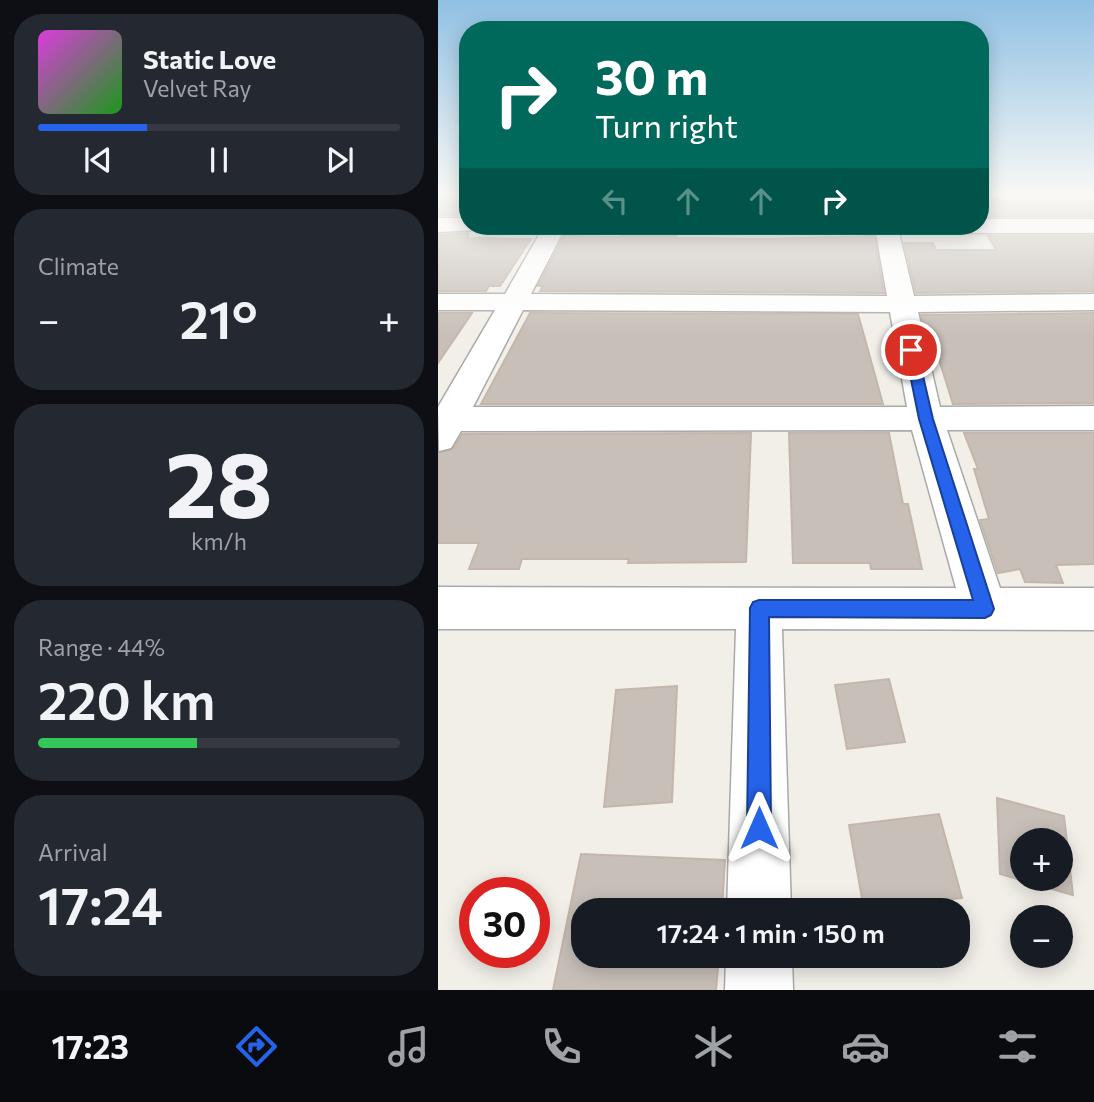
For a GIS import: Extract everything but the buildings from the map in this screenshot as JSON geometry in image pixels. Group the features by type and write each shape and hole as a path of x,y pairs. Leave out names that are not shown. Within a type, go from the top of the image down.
{"street":[{"path":"442,426 546,241"},
{"path":"889,241 926,419 985,609"},
{"path":"438,302 1094,302"},
{"path":"442,426 1094,418"},
{"path":"438,608 1094,609"},
{"path":"759,608 759,898"},
{"path":"759,968 759,990"}],"route":[{"path":"759,828 759,608 985,609 926,419 911,350"}]}
